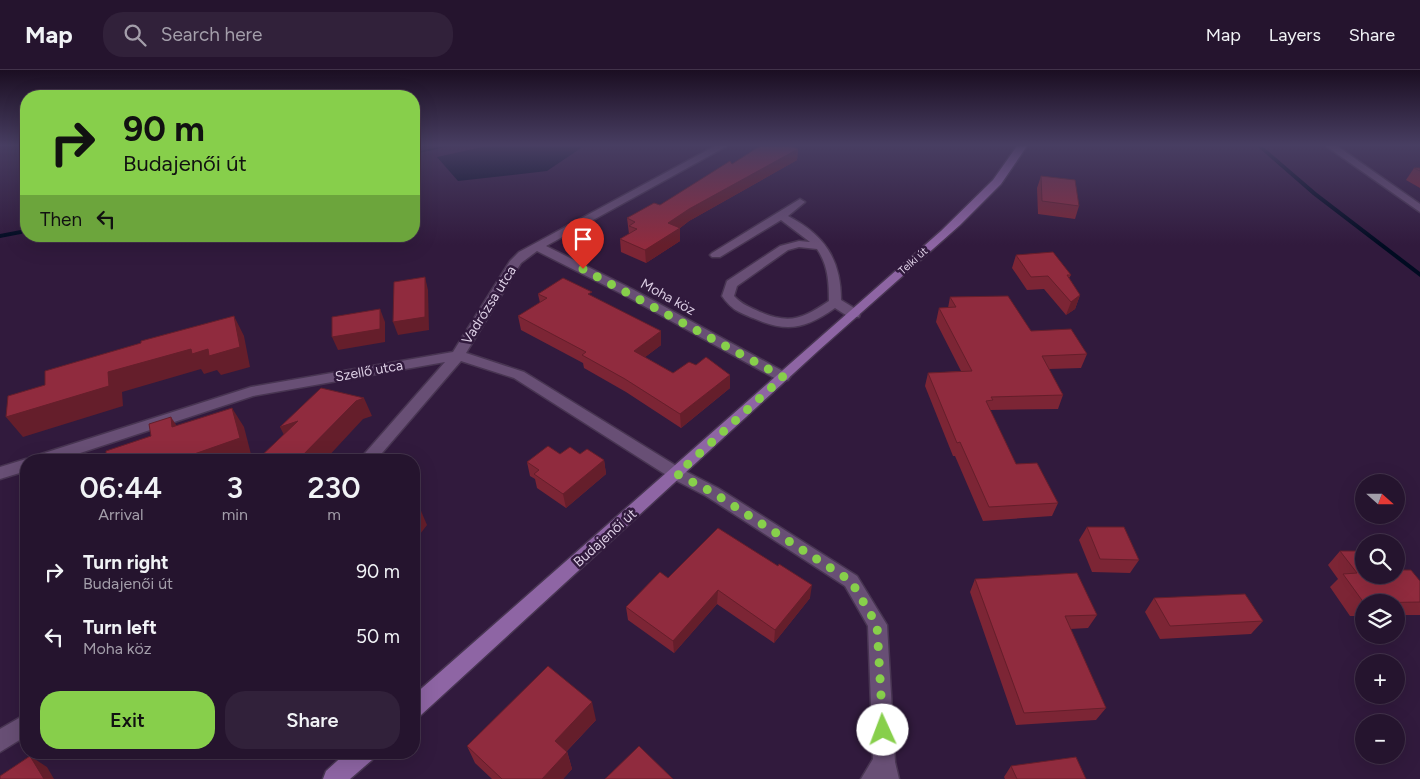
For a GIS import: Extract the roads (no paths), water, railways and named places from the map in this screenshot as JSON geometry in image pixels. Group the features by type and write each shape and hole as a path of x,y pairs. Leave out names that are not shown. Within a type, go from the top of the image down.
{"main road":[{"name":"Telki út","path":"788,372 988,193 999,179"},
{"name":"Budajenői út","path":"420,703 677,474 788,372"},
{"path":"334,779 356,759"}],"street":[{"name":"Vadrózsa utca","path":"372,454 458,355 516,261 536,246 660,179"},
{"path":"1378,179 1420,209"},
{"path":"716,256 781,216 800,202"},
{"path":"781,216 794,222 825,252 833,270 835,302"},
{"path":"819,246 799,244 784,248 731,284 728,296 736,306 775,323 794,323 812,318 835,302"},
{"name":"Moha köz","path":"536,246 788,372"},
{"path":"835,302 854,314"},
{"name":"Szellő utca","path":"60,454 251,392 458,355 519,375 677,474 712,492 851,581 877,625 881,773"},
{"path":"0,473 20,467"},
{"path":"0,741 20,728"}],"water":[{"path":"456,179 475,179 458,181"}],"waterway":[{"path":"1298,179 1420,275"},
{"path":"0,236 20,232"}]}
